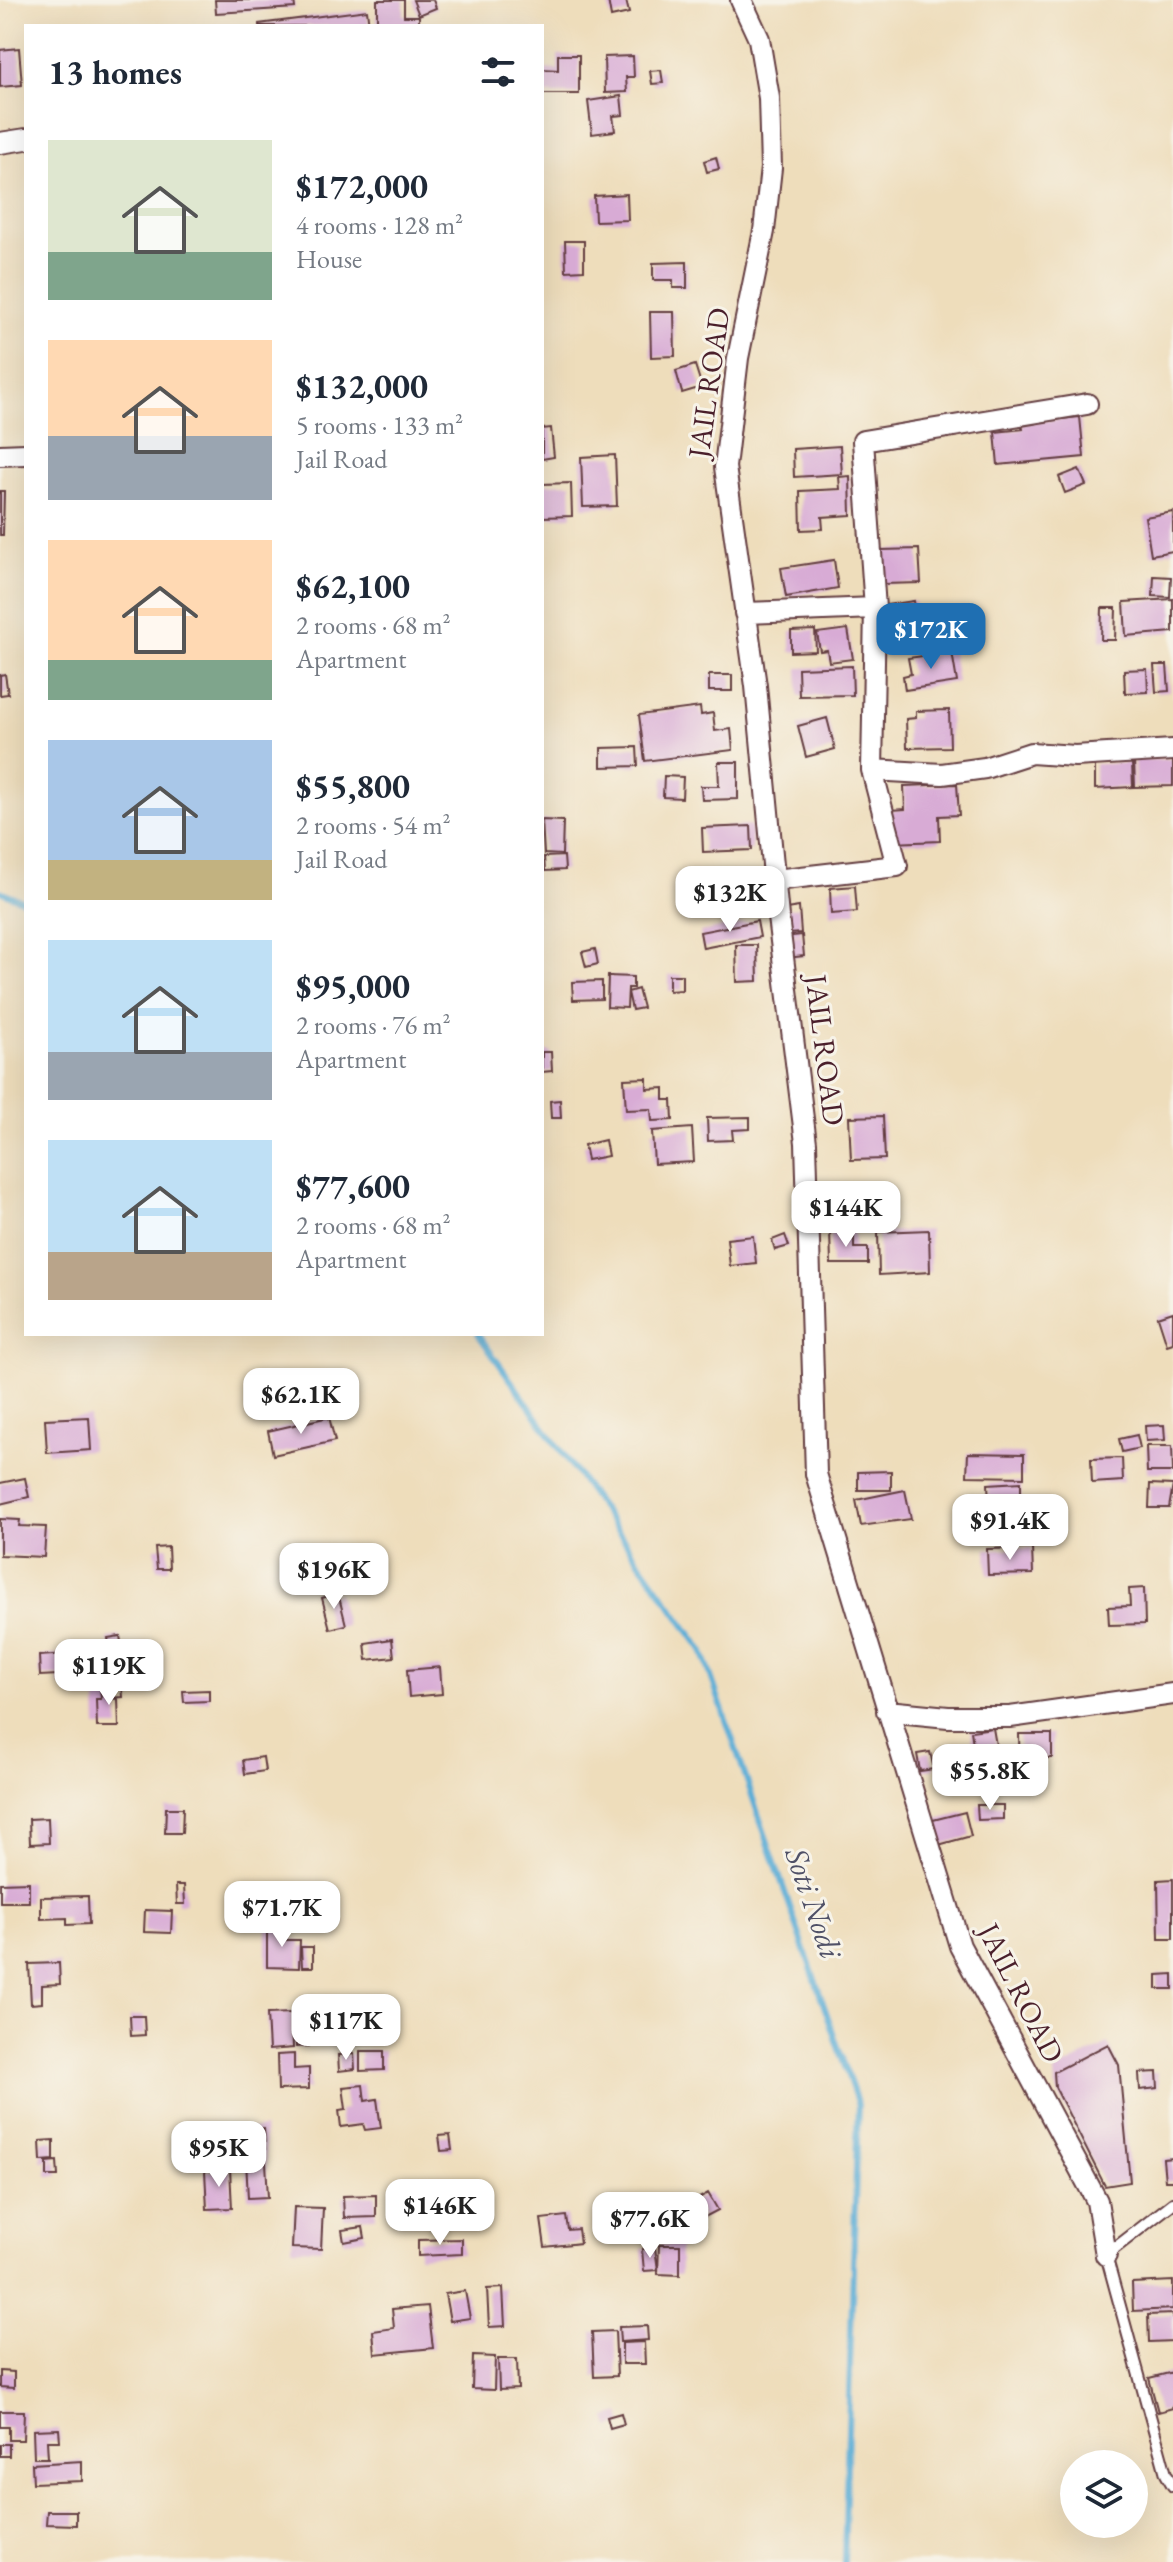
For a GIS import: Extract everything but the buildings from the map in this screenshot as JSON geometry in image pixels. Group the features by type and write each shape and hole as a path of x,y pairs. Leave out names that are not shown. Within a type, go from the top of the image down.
{"street":[{"name":"JAIL ROAD","path":"741,0 759,39 769,98 771,168 764,231 738,358 725,467 745,613 806,1143 816,1474 960,1946 1097,2201 1106,2255"},
{"path":"0,143 24,139"},
{"path":"775,880 897,866 872,770 875,608 863,441 1087,404"},
{"path":"0,455 24,454"},
{"path":"745,613 875,608"},
{"path":"872,770 942,774 985,768 1031,753 1075,756 1173,750"},
{"path":"887,1711 948,1717 1010,1717 1173,1694"}],"lane":[{"path":"1173,2203 1106,2255 1166,2474 1173,2486"}],"waterway":[{"name":"Soti Nodi","path":"0,891 24,901"},
{"name":"Soti Nodi","path":"479,1336 702,1650 858,2105 844,2562"}]}
